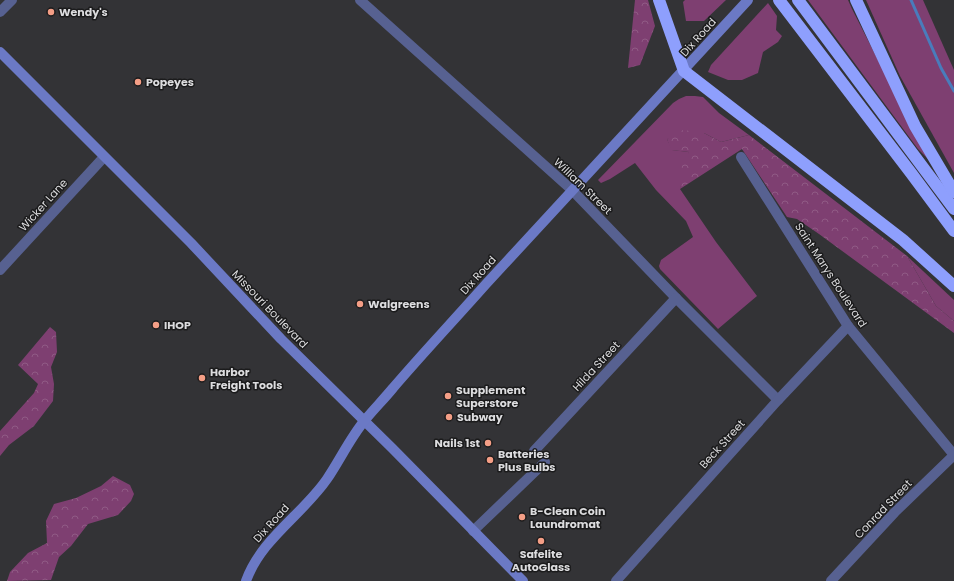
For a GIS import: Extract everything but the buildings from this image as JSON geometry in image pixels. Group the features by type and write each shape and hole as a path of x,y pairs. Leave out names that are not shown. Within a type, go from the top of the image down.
{"highway":[{"path":"659,0 684,71 903,240 954,286"},
{"path":"779,0 954,231"},
{"path":"798,0 954,209"},
{"path":"856,0 915,126 954,192"}],"main road":[{"name":"Dix Road","path":"246,581 254,562 327,479 349,442 364,421 572,190 746,3"},
{"name":"Missouri Boulevard","path":"0,52 191,243 281,339 523,581"}],"street":[{"path":"0,12 12,0"},
{"name":"William Street","path":"360,0 572,190 676,298 778,400"},
{"name":"Wicker Lane","path":"0,270 104,156"},
{"name":"Saint Marys Boulevard","path":"741,157 848,326 954,455"},
{"name":"Hilda Street","path":"534,451 676,298"},
{"name":"Beck Street","path":"616,581 778,400 848,326"},
{"name":"Conrad Street","path":"831,581 895,512 954,455"},
{"path":"474,531 545,462"}],"green space":[{"path":"635,0 648,0 655,26 640,65 628,68"},
{"path":"685,0 726,0 704,21 686,21 683,2"},
{"path":"808,0 848,0 907,117 933,164 918,149"},
{"path":"866,0 923,0 954,70 954,173 900,76"},
{"path":"768,3 777,16 776,30 782,36 778,42 763,52 758,73 742,80 728,80 708,72 711,65"},
{"path":"686,96 703,97 719,113 749,135 721,142 704,133 667,139 672,150 689,152 680,189 716,242 757,296 718,329 660,269 659,266 661,260 693,237 686,221 656,190 635,163 610,179 601,183 598,180 673,103"},
{"path":"683,130 704,133 721,142 749,135 907,256 936,306 954,321 954,333 819,234 797,219 787,217 742,149 680,189 682,163 689,152 671,150 667,139"},
{"path":"907,256 954,300 954,321 936,306"},
{"path":"50,327 56,332 57,352 51,367 54,384 53,401 34,426 9,445 0,456 0,431 34,393 38,384 18,365"},
{"path":"113,476 130,485 134,494 131,501 118,515 88,524 71,546 59,557 51,580 7,581 10,572 28,553 47,543 46,521 54,504 76,498 101,486"}],"waterway":[{"path":"911,0 941,68 954,91"}],"place":[{"name":"Wendy's","path":"51,12"},
{"name":"Popeyes","path":"138,82"},
{"name":"Walgreens","path":"360,304"},
{"name":"IHOP","path":"156,325"},
{"name":"Harbor Freight Tools","path":"202,378"},
{"name":"Supplement Superstore","path":"448,396"},
{"name":"Subway","path":"449,417"},
{"name":"Nails 1st","path":"488,443"},
{"name":"Batteries Plus Bulbs","path":"490,460"},
{"name":"B-Clean Coin Laundromat","path":"522,517"},
{"name":"Safelite AutoGlass","path":"541,541"}]}
